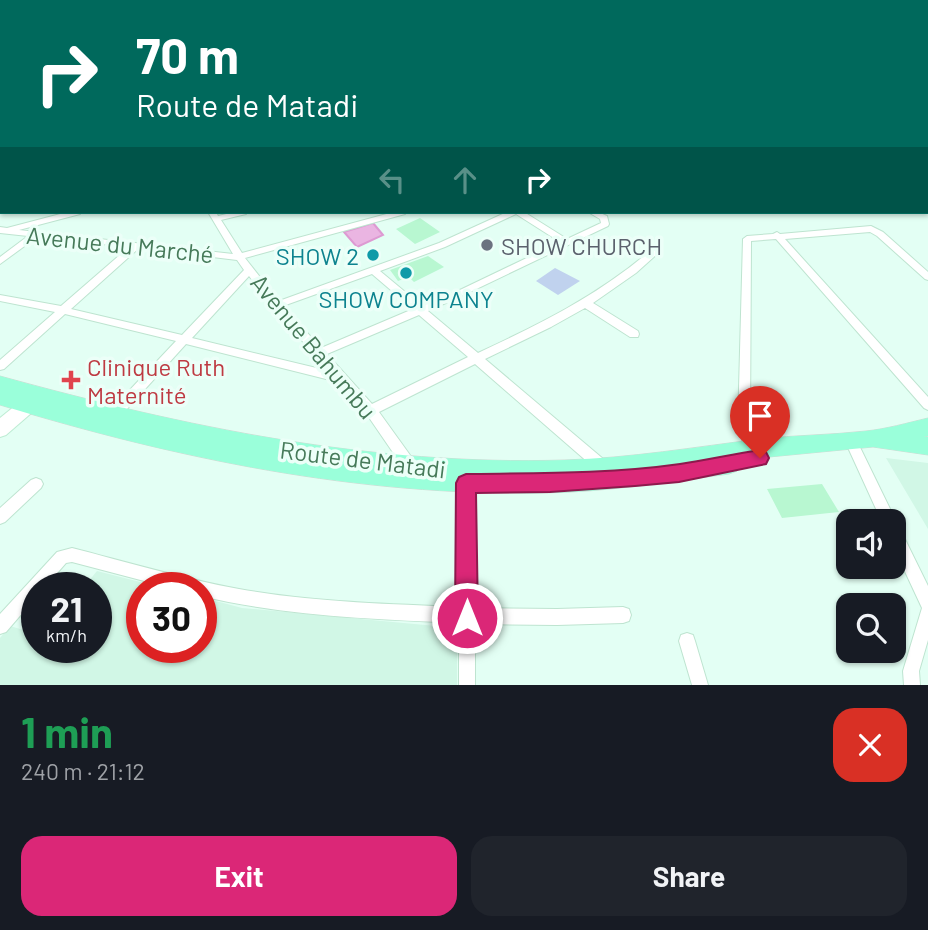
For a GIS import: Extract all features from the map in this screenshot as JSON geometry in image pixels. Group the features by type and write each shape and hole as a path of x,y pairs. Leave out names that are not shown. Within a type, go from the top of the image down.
{"main road":[{"name":"Route de Matadi","path":"0,384 113,430 228,448"},
{"name":"Route de Matadi","path":"0,397 34,400 113,416 328,473 413,474 603,467 679,473 830,448 928,427"},
{"name":"Route de Matadi","path":"413,474 466,483 550,483 750,450 830,440 853,441"},
{"path":"853,441 928,446"}],"street":[{"path":"3,231 69,214"},
{"path":"239,257 395,214"},
{"path":"277,305 375,271 470,233 509,214"},
{"path":"522,214 567,243"},
{"path":"320,354 421,311 606,224 604,218 596,214"},
{"name":"Avenue Bahumbu","path":"214,215 239,257 277,305 370,411 413,474"},
{"path":"750,450 744,426 746,243 751,237 871,229 880,233 928,277"},
{"name":"Avenue du Marché","path":"3,231 239,257"},
{"path":"0,261 34,235"},
{"path":"777,235 928,405"},
{"path":"0,366 136,246"},
{"path":"370,411 538,331 587,304 632,272 653,253"},
{"path":"113,416 249,270"},
{"path":"375,271 603,467"},
{"path":"0,298 63,310 341,378"},
{"path":"587,304 634,334"},
{"path":"0,429 34,400"},
{"path":"853,441 883,509"},
{"path":"466,483 467,685"},
{"path":"0,517 36,484"},
{"path":"0,626 62,558 72,555 138,572"},
{"path":"906,557 928,603"},
{"path":"217,592 245,600 467,618 551,619 623,615"},
{"path":"912,685 911,671 928,613"},
{"path":"687,641 700,685"}],"shaded area":[{"path":"373,223 383,235 357,247 344,232"},
{"path":"555,268 580,281 558,295 536,281"},
{"path":"886,458 928,463 928,529"},
{"path":"112,575 126,578 126,663 217,663 217,601 242,608 457,628 457,685 0,685 0,638 10,626 21,629 21,663 112,663"}],"building":[{"path":"420,218 440,232 415,244 396,229"},
{"path":"428,256 444,267 414,282 409,277 398,281 390,270"},
{"path":"822,484 837,509 836,512 782,518 767,489"}],"place":[{"name":"SHOW CHURCH","path":"487,245"},
{"name":"SHOW 2","path":"373,255"},
{"name":"SHOW COMPANY","path":"406,273"},
{"name":"Clinique Ruth Maternité","path":"71,380"}],"route":[{"path":"467,618 466,483 550,483 635,477 679,473 760,458"}]}
